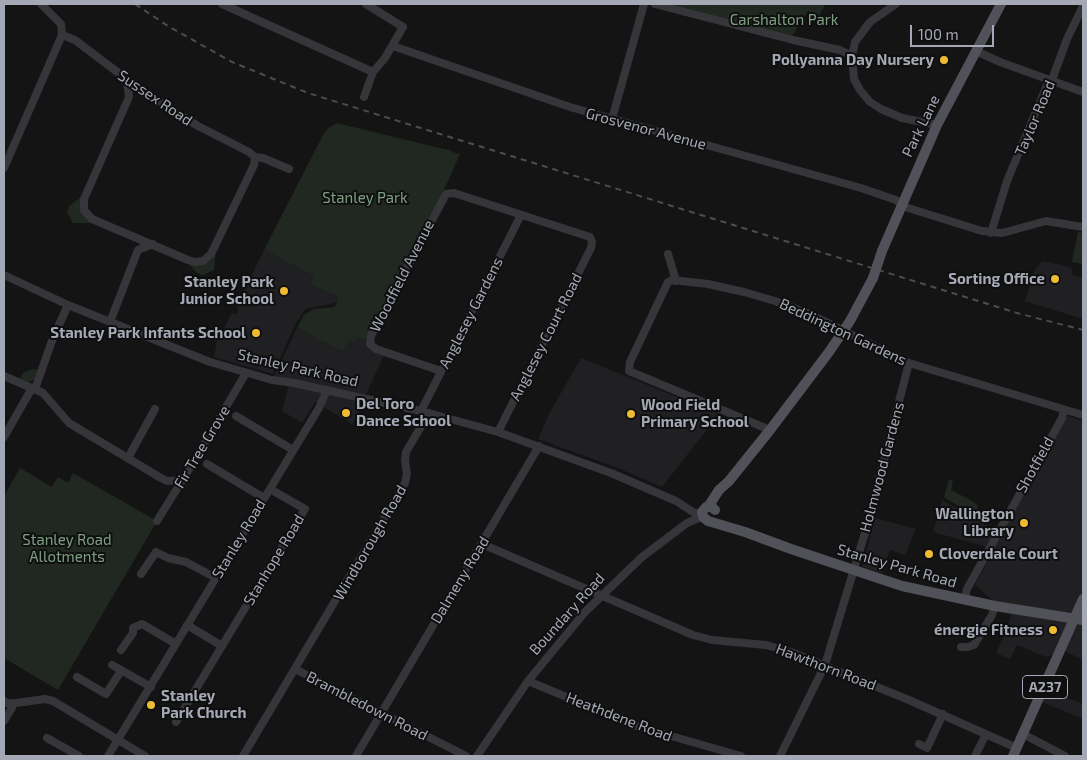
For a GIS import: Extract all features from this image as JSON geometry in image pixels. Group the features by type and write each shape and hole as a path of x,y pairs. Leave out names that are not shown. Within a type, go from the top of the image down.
{"main road":[{"name":"Park Lane","path":"843,330 864,297 873,278 882,251 937,125 1001,4"},
{"path":"709,513 719,490 729,481 770,430 843,330"},
{"name":"Stanley Park Road","path":"709,513 745,532 902,586 994,606 1079,619"},
{"name":"A237","path":"1015,752 1079,619 1083,599"}],"street":[{"path":"4,168 62,35 61,24 41,4"},
{"path":"222,4 373,72"},
{"path":"364,97 373,72 385,58 403,27 366,4"},
{"path":"612,119 644,4"},
{"path":"655,4 793,40 840,50 852,56"},
{"path":"896,4 870,22 855,42 852,56 854,79 870,102 881,109 902,118 937,125"},
{"name":"Taylor Road","path":"992,233 1007,182 1067,39 1083,6"},
{"name":"Sussex Road","path":"62,35 75,40 144,93 198,126 252,154 254,157 263,158 289,169"},
{"path":"840,50 855,42"},
{"name":"Grosvenor Avenue","path":"393,46 570,108 861,188 896,200 905,207 928,215 992,233"},
{"path":"976,51 984,56 1083,92"},
{"path":"127,81 129,97 86,193 84,204 87,215 92,219 194,262 207,259 254,165 254,157"},
{"path":"129,97 144,93"},
{"name":"Woodfield Avenue","path":"441,371 376,349 370,344 371,336 446,194 454,193 521,215"},
{"name":"Anglesey Court Road","path":"498,432 591,248 592,242 587,236 521,215"},
{"name":"Anglesey Gardens","path":"425,412 441,371 521,215"},
{"path":"992,233 1009,232 1046,221 1083,227"},
{"path":"110,322 138,250 133,236"},
{"path":"138,250 153,244"},
{"path":"668,254 676,281 670,281 666,285 630,362 629,371 770,430"},
{"name":"Stanley Park Road","path":"4,275 68,305 201,359 246,373 425,412 498,432 615,474 676,501 709,513"},
{"name":"Beddington Gardens","path":"676,281 708,284 762,297 799,310 908,363 1083,415"},
{"path":"4,437 34,388 68,305"},
{"name":"Holmwood Gardens","path":"780,756 825,665 854,570 908,363"},
{"name":"Fir Tree Grove","path":"157,520 183,480 246,373"},
{"path":"4,376 46,395 69,423 167,481 183,480"},
{"name":"Stanley Road","path":"108,756 319,408 327,390"},
{"path":"128,458 156,409"},
{"name":"Shotfield","path":"964,600 966,589 1062,418 1064,410"},
{"name":"Windborough Road","path":"243,756 405,482 407,477 406,452 425,412"},
{"path":"236,416 293,450"},
{"name":"Dalmeny Road","path":"356,756 539,446"},
{"path":"207,464 264,498"},
{"path":"167,481 173,496"},
{"name":"Stanhope Road","path":"176,722 305,509 270,489"},
{"name":"Boundary Road","path":"477,756 528,681 602,594 642,557 687,523 709,513"},
{"name":"Hawthorn Road","path":"482,544 702,638 766,645 825,665 943,714 986,734 1015,752"},
{"path":"141,574 156,552 168,558 186,562 216,578"},
{"path":"961,647 974,645 992,615 994,606"},
{"path":"120,650 133,633 134,628 142,624 176,644"},
{"path":"187,625 222,646"},
{"path":"112,665 150,687"},
{"name":"Brambledown Road","path":"295,669 466,756"},
{"path":"77,677 106,694 121,671"},
{"name":"Heathdene Road","path":"528,681 636,726 741,756"},
{"path":"4,701 12,704 48,699 145,756"},
{"path":"4,721 12,708 12,704"},
{"path":"919,744 927,748 943,714"},
{"path":"975,756 986,734"},
{"path":"1023,734 1065,756"},
{"path":"47,738 79,756"},
{"path":"55,753 60,745"}],"shaded area":[{"path":"264,250 314,276 310,284 338,297 335,303 305,309 295,325 273,374 214,357 217,341 232,313 237,314 238,304"},
{"path":"1042,261 1071,267 1073,275 1083,278 1083,319 1025,301 1035,270"},
{"path":"297,328 343,352 349,340 357,337 369,342 385,353 364,403 352,424 315,402 302,423 282,411 290,380 273,377"},
{"name":"Wood Field Primary School","path":"581,358 719,414 662,487 618,468 538,439 550,412"},
{"path":"1067,416 1083,421 1083,660 1065,651 1046,657 1017,645 1010,659 996,653 1011,615 1006,603 997,602 989,598 975,584 995,549 933,532 942,500 1002,533"},
{"path":"875,518 916,529 905,555 890,550 882,573 862,567"},
{"path":"1047,690 1083,704 1083,719 1042,702"}],"green space":[{"name":"Carshalton Park","path":"672,4 825,4 819,16 808,11 791,38"},
{"name":"Stanley Park","path":"337,123 451,150 460,154 369,342 357,337 355,342 349,340 343,352 297,328 304,315 314,309 335,307 338,297 310,284 314,276 264,250 323,135 328,128"},
{"path":"82,196 83,203 95,221 91,223 73,223 67,212 69,206"},
{"path":"1078,232 1083,233 1083,264 1072,262"},
{"path":"216,252 214,270 203,275 197,273 185,260 190,262"},
{"path":"32,369 39,370 35,379 29,382 20,379 23,373"},
{"name":"Stanley Road Allotments","path":"20,468 52,487 58,477 68,483 73,473 157,521 58,690 4,658 4,496"},
{"path":"949,479 953,481 951,490 978,506 975,516 944,497"}],"railway":[{"path":"135,4 168,26 232,62 308,93 1017,313 1083,330"}],"place":[{"name":"Pollyanna Day Nursery","path":"944,60"},
{"name":"Sorting Office","path":"1055,279"},
{"name":"Stanley Park Junior School","path":"284,291"},
{"name":"Stanley Park Infants School","path":"256,333"},
{"name":"Del Toro Dance School","path":"346,413"},
{"name":"Wood Field Primary School","path":"631,414"},
{"name":"Wallington Library","path":"1024,523"},
{"name":"Cloverdale Court","path":"929,554"},
{"name":"énergie Fitness","path":"1053,630"},
{"name":"Stanley Park Church","path":"151,705"}]}
